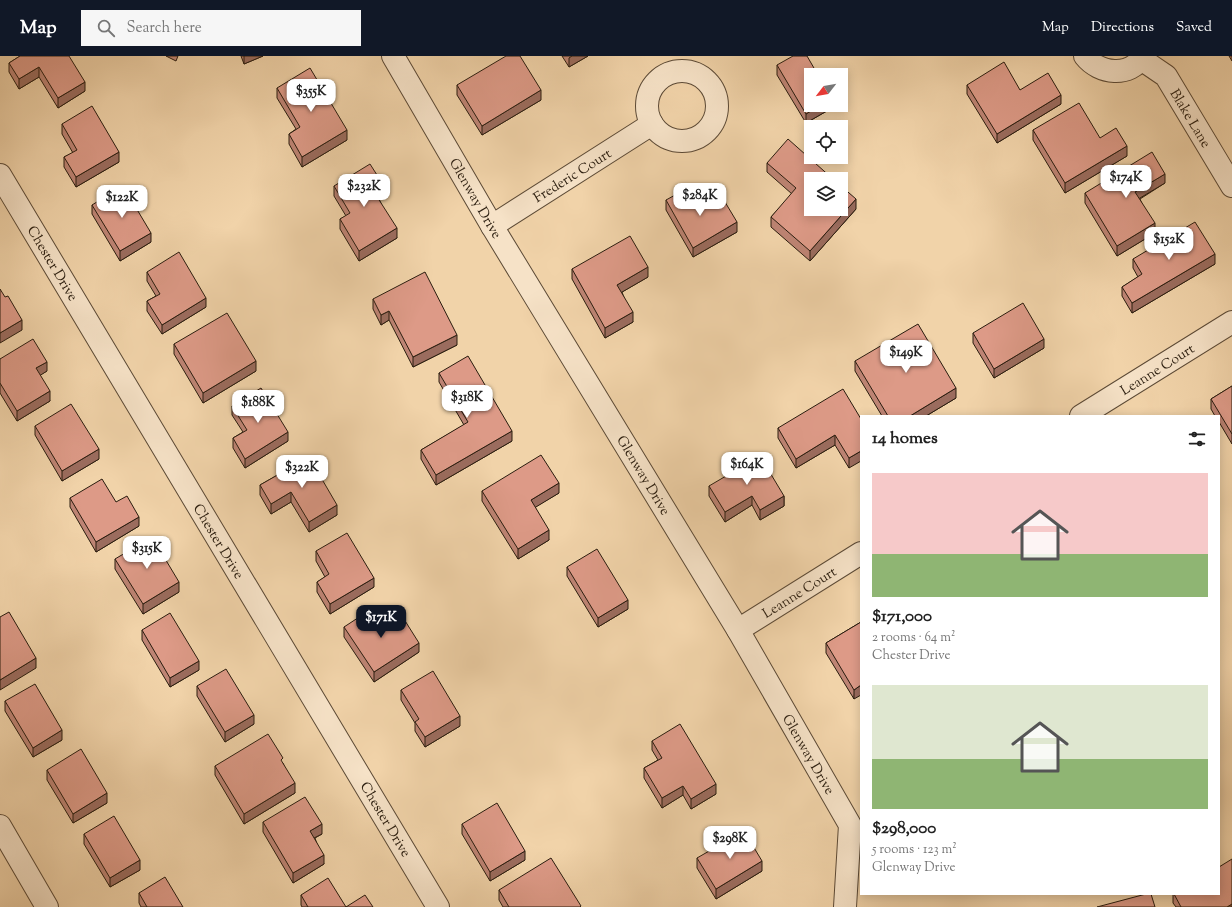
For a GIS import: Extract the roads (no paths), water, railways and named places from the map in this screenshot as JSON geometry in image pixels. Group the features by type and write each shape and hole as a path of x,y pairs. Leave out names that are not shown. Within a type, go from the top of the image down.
{"street":[{"name":"Glenway Drive","path":"393,56 492,226 738,630 850,825 845,907"},
{"path":"1085,56 1090,62 1111,72 1122,71 1133,67 1142,57"},
{"name":"Blake Lane","path":"1142,57 1166,76 1232,186"},
{"name":"Frederic Court","path":"492,226 652,124"},
{"name":"Chester Drive","path":"0,175 438,907"},
{"name":"Leanne Court","path":"1083,415 1232,322"},
{"name":"Leanne Court","path":"738,630 860,554"},
{"path":"0,826 47,907"}]}
